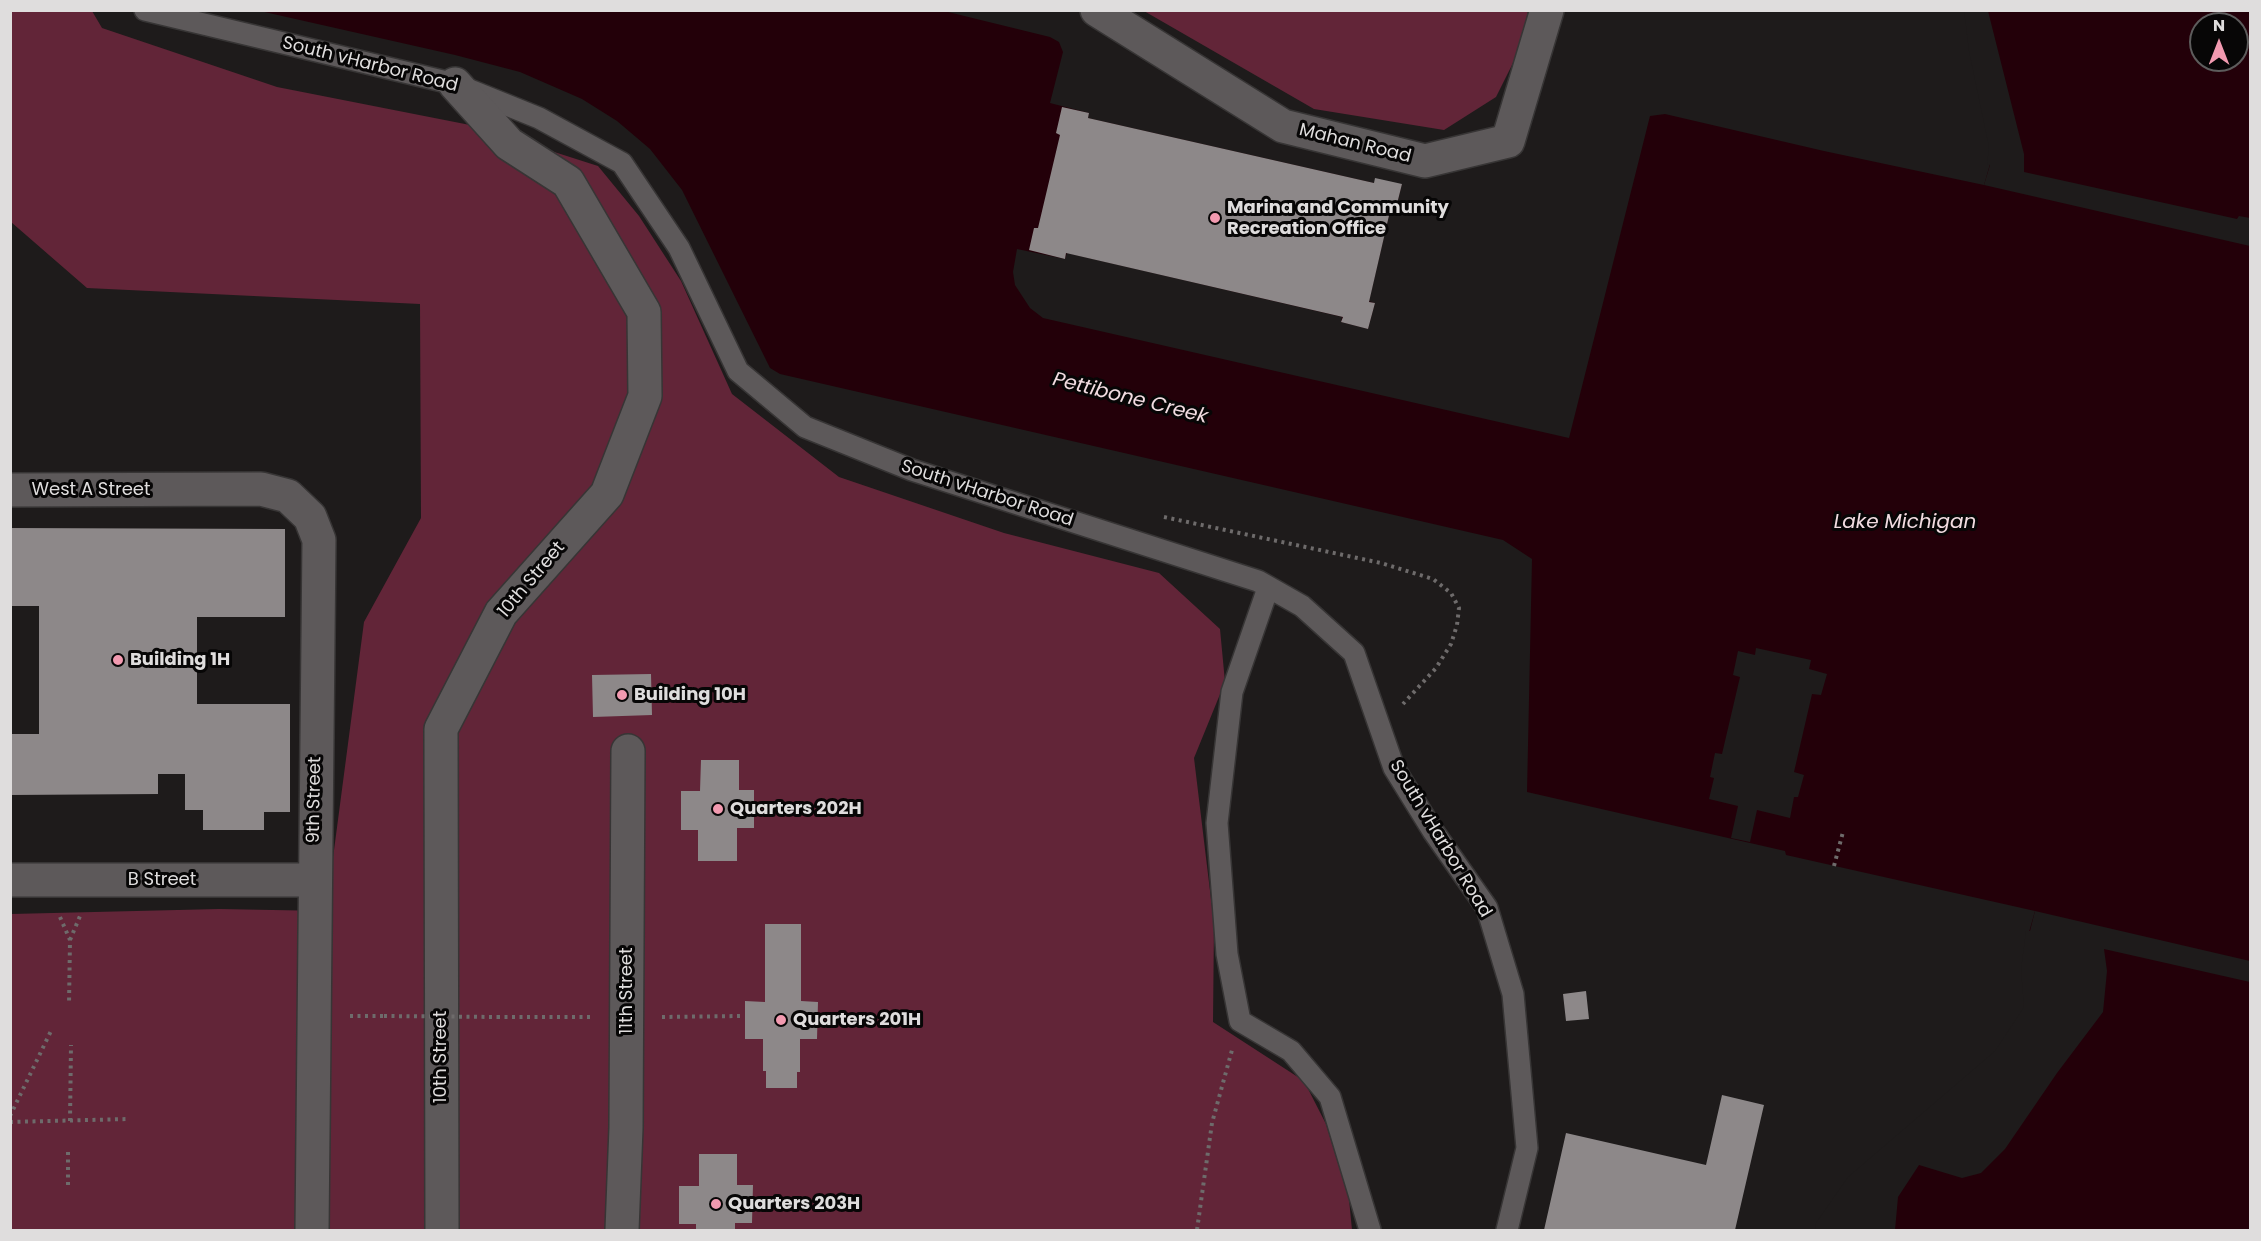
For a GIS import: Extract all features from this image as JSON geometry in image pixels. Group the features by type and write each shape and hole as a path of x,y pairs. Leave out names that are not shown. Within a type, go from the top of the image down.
{"street":[{"name":"Mahan Road","path":"1097,10 1283,126 1425,161 1508,141 1547,10"},
{"name":"10th Street","path":"442,1230 441,729 501,614 607,494 645,396 644,312 568,182 509,144 455,84"},
{"name":"West A Street","path":"10,490 172,489"},
{"name":"9th Street","path":"172,489 261,489 288,496 310,517 319,540 312,1230"},
{"name":"11th Street","path":"622,1230 626,1128 628,751"},
{"name":"B Street","path":"10,880 314,880"}],"lane":[{"name":"South vHarbor Road","path":"145,10 455,84 539,118 622,163 679,248 738,371 805,428 912,470 1258,581 1302,606 1354,653 1394,768 1433,831 1487,908 1513,994 1527,1148 1507,1230"},
{"path":"1268,588 1232,692 1217,823 1227,954 1240,1021 1291,1051 1330,1097 1370,1230"}],"path":[{"path":"1834,866 1843,832"},
{"path":"57,909 70,940 69,1004"},
{"path":"384,1016 598,1017"},
{"path":"655,1017 740,1016"},
{"path":"1197,1230 1212,1123 1240,1021"},
{"path":"10,1116 51,1031"},
{"path":"70,1121 71,1045"},
{"path":"10,1122 129,1119"},
{"path":"69,1152 69,1185"}],"shaded area":[{"path":"11,11 92,11 102,28 277,87 470,125 598,166 639,216 681,281 732,394 839,477 1004,533 1159,573 1220,629 1225,682 1194,758 1214,924 1213,1022 1304,1081 1326,1124 1349,1199 1352,1230 11,1230 11,914 219,909 326,911 364,622 421,518 420,304 87,288 11,222"},
{"path":"1144,11 1528,11 1520,49 1496,97 1444,130 1314,109"}],"water":[{"name":"Lake Michigan","path":"940,10 1050,37 1059,42 1063,52 1050,103 1089,113 1088,118 1374,183 1402,184 1396,208 1391,207 1369,301 1375,303 1368,329 1341,322 1342,317 1067,253 1065,259 1017,249 1013,272 1015,285 1030,308 1043,318 1569,438 1650,116 1665,114 1984,185 1992,147 1967,11 2250,11 2250,1230 1818,1230 1997,1053 2027,1007 2029,932 2035,911 1786,855 1785,851 1527,792 1532,559 1503,540 780,374 770,368 682,190 650,149 617,121 582,99 520,72 260,11"}],"pier":[{"path":"1964,10 1988,11 2024,154 2024,172 2237,219 2239,216 2250,218 2250,246 1984,185 1990,165 1987,164 1989,147 1969,51"},
{"path":"1756,648 1811,660 1809,669 1827,674 1821,695 1812,694 1794,772 1804,775 1798,797 1794,797 1790,818 1757,810 1750,842 1731,838 1738,806 1709,799 1714,778 1710,777 1715,753 1722,754 1740,677 1733,675 1738,651 1755,655"},
{"path":"2035,911 2250,961 2250,982 2104,949 2107,971 2103,1012 2057,1073 2005,1149 1981,1173 1962,1178 1919,1165 1898,1197 1895,1230 1815,1230 1816,1223 1848,1177 1995,1051 2024,1007 2021,970 2026,931 2030,931"}],"building":[{"name":"Marina and Community Recreation Office","path":"1062,107 1089,113 1088,118 1374,183 1375,178 1402,184 1396,208 1391,207 1369,302 1375,303 1368,329 1341,322 1343,317 1066,253 1065,259 1029,250 1034,228 1038,228 1060,135 1056,133"},
{"name":"Building 1H","path":"10,528 285,529 285,617 197,617 197,704 290,704 290,812 264,812 264,830 203,830 203,810 185,810 185,774 158,774 158,794 10,795 10,734 39,734 39,606 10,606"},
{"name":"Building 10H","path":"651,674 652,715 593,717 592,675"},
{"name":"Quarters 202H","path":"701,760 739,760 739,790 754,790 754,828 737,828 737,861 698,861 698,830 681,830 681,791 700,791"},
{"name":"Quarters 201H","path":"765,924 801,924 801,1001 818,1002 817,1039 800,1039 800,1072 797,1072 797,1088 766,1088 766,1071 763,1071 763,1039 745,1039 745,1001 765,1002"},
{"path":"1586,991 1589,1019 1566,1021 1563,994"},
{"path":"1722,1095 1764,1105 1735,1230 1544,1230 1566,1133 1706,1165"},
{"name":"Quarters 203H","path":"699,1154 737,1154 737,1185 753,1185 752,1223 735,1223 735,1230 696,1230 696,1224 679,1224 679,1186 699,1186"}],"place":[{"name":"Marina and Community Recreation Office","path":"1215,218"},
{"name":"Building 1H","path":"118,660"},
{"name":"Building 10H","path":"622,695"},
{"name":"Quarters 202H","path":"718,809"},
{"name":"Quarters 201H","path":"781,1020"},
{"name":"Quarters 203H","path":"716,1204"}],"water label":[{"name":"Pettibone Creek","path":"1130,399"}]}
